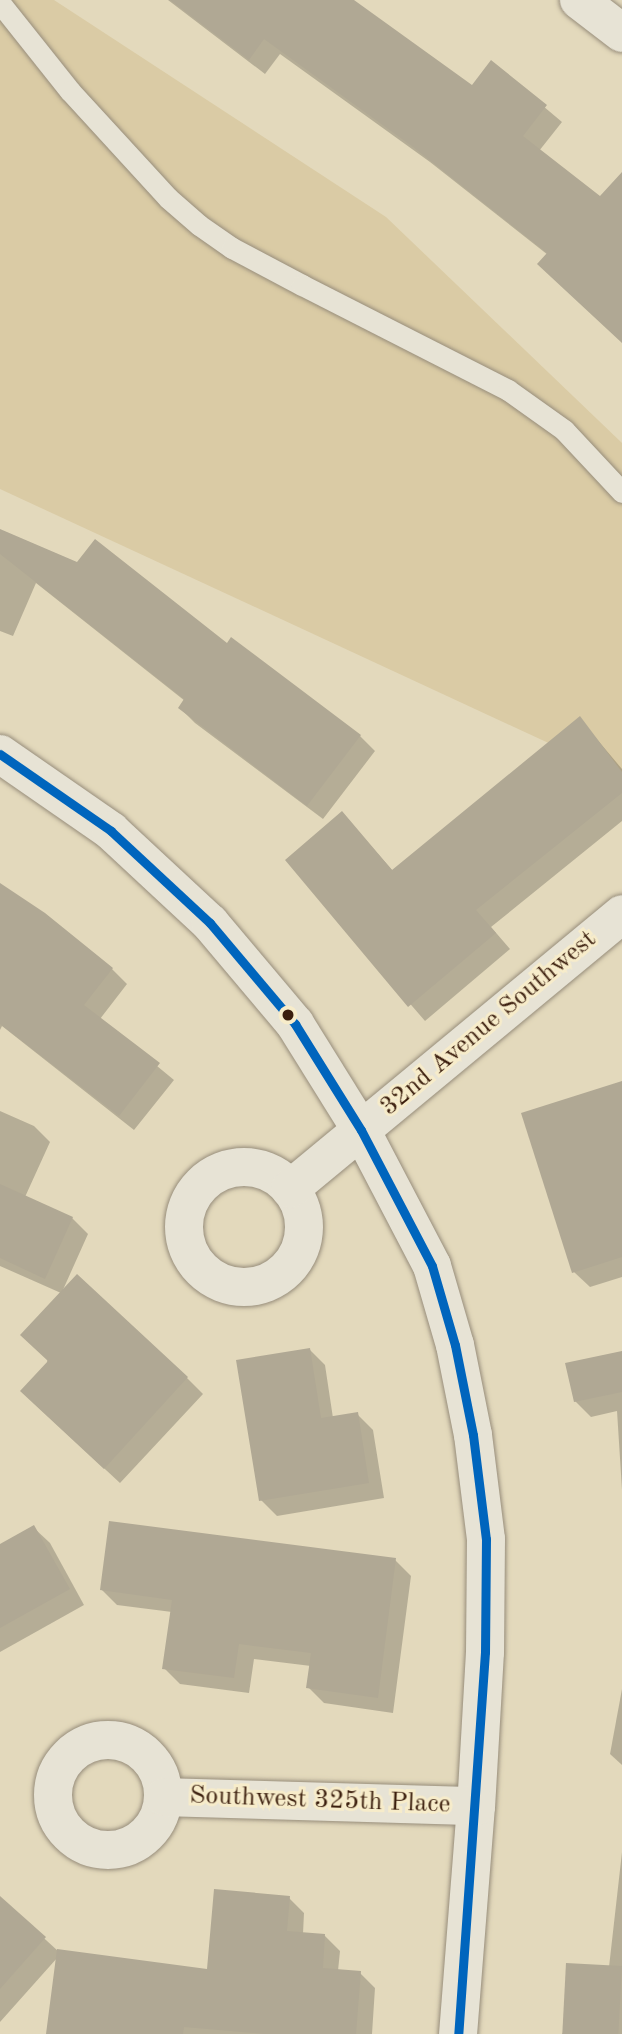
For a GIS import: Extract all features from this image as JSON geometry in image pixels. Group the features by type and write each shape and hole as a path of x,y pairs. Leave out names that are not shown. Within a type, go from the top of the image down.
{"street":[{"path":"579,0 622,33"},
{"path":"0,754 111,831 210,923 295,1024 361,1130 432,1266 456,1345 473,1436 486,1539 485,1652 458,2034"},
{"name":"32nd Avenue Southwest","path":"290,1189 622,914"},
{"name":"Southwest 325th Place","path":"164,1797 476,1806"}],"lane":[{"path":"0,3 71,91 167,198 199,225 274,271 508,390 564,430 622,492"}],"shaded area":[{"path":"0,0 54,0 386,217 622,443 622,777 0,489"}],"building":[{"path":"170,0 354,0 472,85 491,60 547,105 523,136 600,196 622,172 622,343 537,264 547,253 413,147 264,39 249,60"},
{"path":"0,529 77,562 95,539 227,643 231,637 361,735 307,806 178,708 184,699 0,554"},
{"path":"580,716 622,772 622,793 476,910 496,933 408,1007 285,860 342,811 392,870"},
{"path":"0,883 45,913 113,968 84,1005 160,1063 119,1116 0,1024"},
{"path":"622,1081 622,1257 572,1273 521,1113"},
{"path":"0,1184 73,1217 45,1279 0,1258"},
{"path":"77,1274 188,1377 104,1469 20,1391 48,1361 20,1335"},
{"path":"310,1348 321,1418 358,1412 369,1483 259,1501 236,1360"},
{"path":"622,1351 622,1392 574,1402 565,1363"},
{"path":"109,1521 396,1558 378,1698 306,1688 311,1653 239,1644 234,1678 162,1669 172,1600 100,1590"},
{"path":"34,1525 70,1589 0,1628 0,1544"},
{"path":"214,1889 290,1896 287,1931 325,1934 323,1968 361,1971 356,2034 265,2034 184,2027 183,2034 46,2034 57,1949 207,1969"},
{"path":"0,1896 46,1937 0,1989"},
{"path":"566,1963 622,1966 618,2034 562,2034"}],"transit line":[{"path":"0,754 111,831 210,923 295,1024 361,1130 432,1266 455,1345 473,1435 486,1539 485,1652 458,2034"}]}
